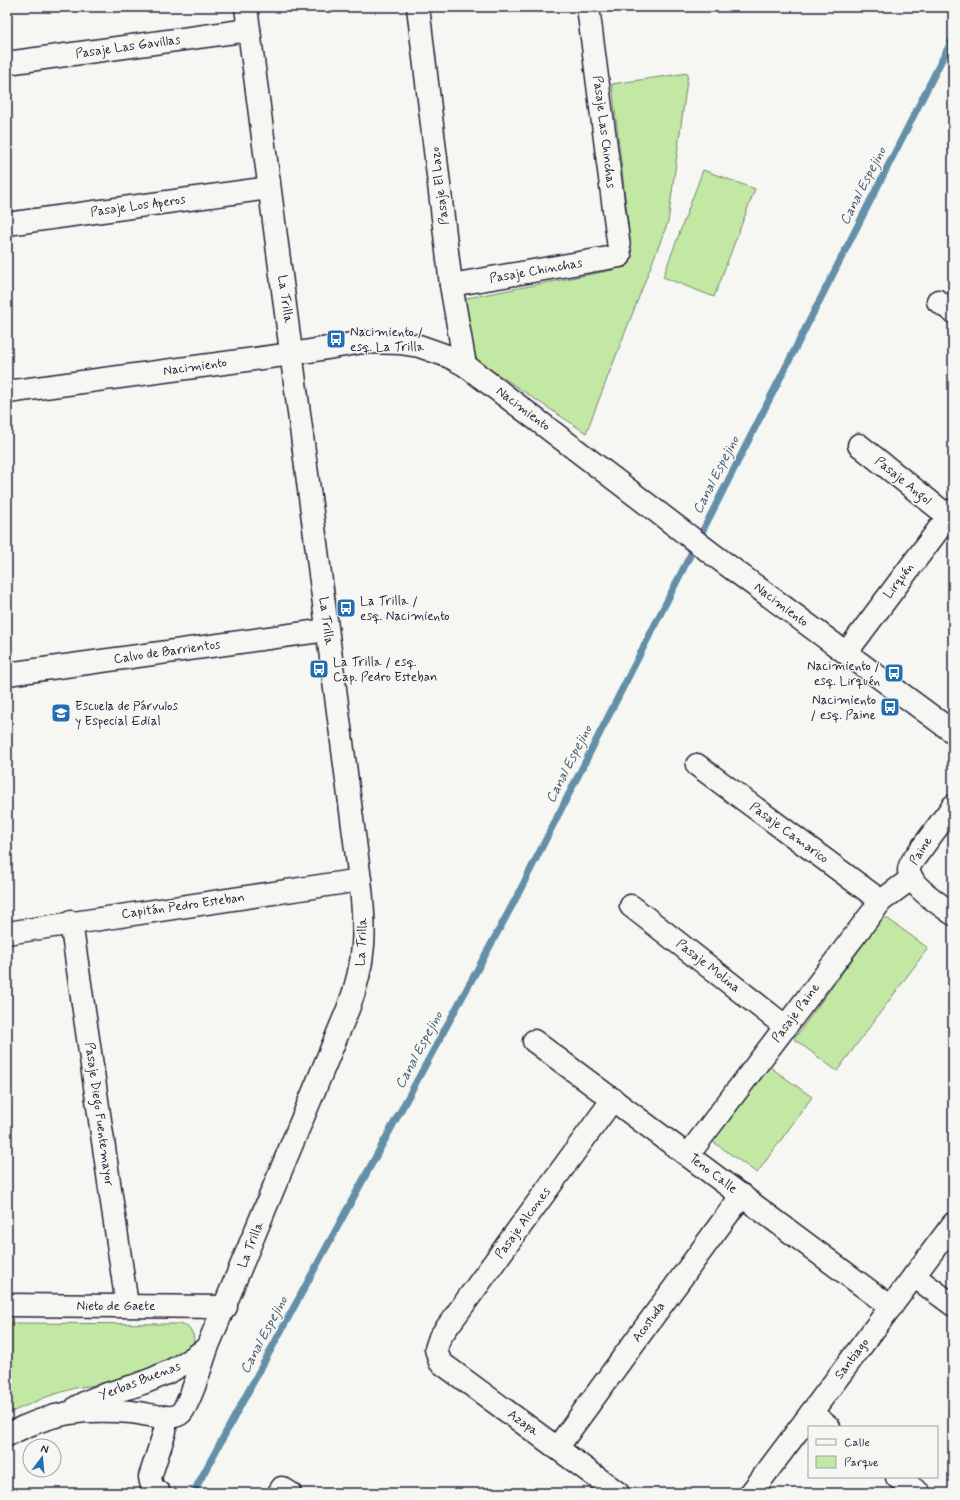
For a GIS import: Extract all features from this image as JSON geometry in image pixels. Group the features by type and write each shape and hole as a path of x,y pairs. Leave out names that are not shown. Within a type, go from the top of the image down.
{"street":[{"name":"La Trilla","path":"226,1306 355,989 364,946 364,924 360,880 246,7"},
{"name":"Pasaje El Lazo","path":"418,7 451,285 465,365"},
{"name":"Pasaje Las Chinchas","path":"588,7 620,256"},
{"name":"Pasaje Las Gavillas","path":"7,63 249,30"},
{"name":"Pasaje Los Aperos","path":"7,224 269,188"},
{"name":"Pasaje Chinchas","path":"451,285 620,256"},
{"name":"Nacimiento","path":"7,392 292,354 363,342 400,343 435,351 465,365 676,524 715,556 953,732"},
{"name":"Pasaje Angol","path":"859,445 951,513"},
{"name":"Lirquén","path":"846,653 951,513"},
{"name":"Calvo de Barrientos","path":"7,674 327,630"},
{"name":"Pasaje Camarico","path":"697,765 881,901"},
{"name":"Paine","path":"912,878 909,871 910,865 953,806"},
{"name":"Pasaje Paine","path":"688,1155 881,901 912,878"},
{"path":"912,878 924,891 953,914"},
{"name":"Capitán Pedro Esteban","path":"7,933 71,922 360,880"},
{"name":"Pasaje Molina","path":"630,906 786,1027"},
{"name":"Pasaje Diego Fuentemayor","path":"71,922 127,1306"},
{"name":"Teno Calle","path":"534,1041 891,1307"},
{"name":"Pasaje Alcones","path":"436,1349 440,1336 613,1099"},
{"name":"Acostuda","path":"557,1448 742,1195"},
{"name":"Santiago","path":"751,1493 953,1224"},
{"path":"914,1276 953,1305"},
{"name":"Nieto de Gaete","path":"7,1305 226,1306"},
{"name":"Yerbas Buenas","path":"70,1411 115,1411 171,1418 181,1412 195,1384 207,1348 226,1306"},
{"name":"Yerbas Buenas","path":"7,1435 30,1423 70,1411 92,1399 134,1386 174,1370 207,1348"},
{"name":"Azapa","path":"436,1349 440,1362 618,1493"},
{"path":"811,1414 828,1426"},
{"path":"159,1493 152,1487 150,1477 165,1430 165,1417"},
{"path":"898,1478 919,1493"}],"green space":[{"path":"688,73 668,222 586,433 475,359 462,299 613,270 631,248 612,84"},
{"path":"703,170 755,189 714,297 663,277"},
{"path":"884,916 928,948 837,1071 794,1039"},
{"path":"767,1065 812,1097 757,1173 712,1141"},
{"path":"7,1323 178,1324 187,1326 193,1334 194,1342 192,1350 181,1360 101,1384 75,1388 46,1397 7,1414"}],"waterway":[{"name":"Canal Espejino","path":"193,1493 514,902 953,38"}],"place":[{"name":"Nacimiento / esq. La Trilla","path":"336,339"},
{"name":"La Trilla / esq. Nacimiento","path":"346,608"},
{"name":"La Trilla / esq. Cap. Pedro Esteban","path":"319,669"},
{"name":"Nacimiento / esq. Lirquén","path":"894,673"},
{"name":"Nacimiento / esq. Paine","path":"890,707"},
{"name":"Escuela de Párvulos y Especial Edial","path":"61,713"}]}
